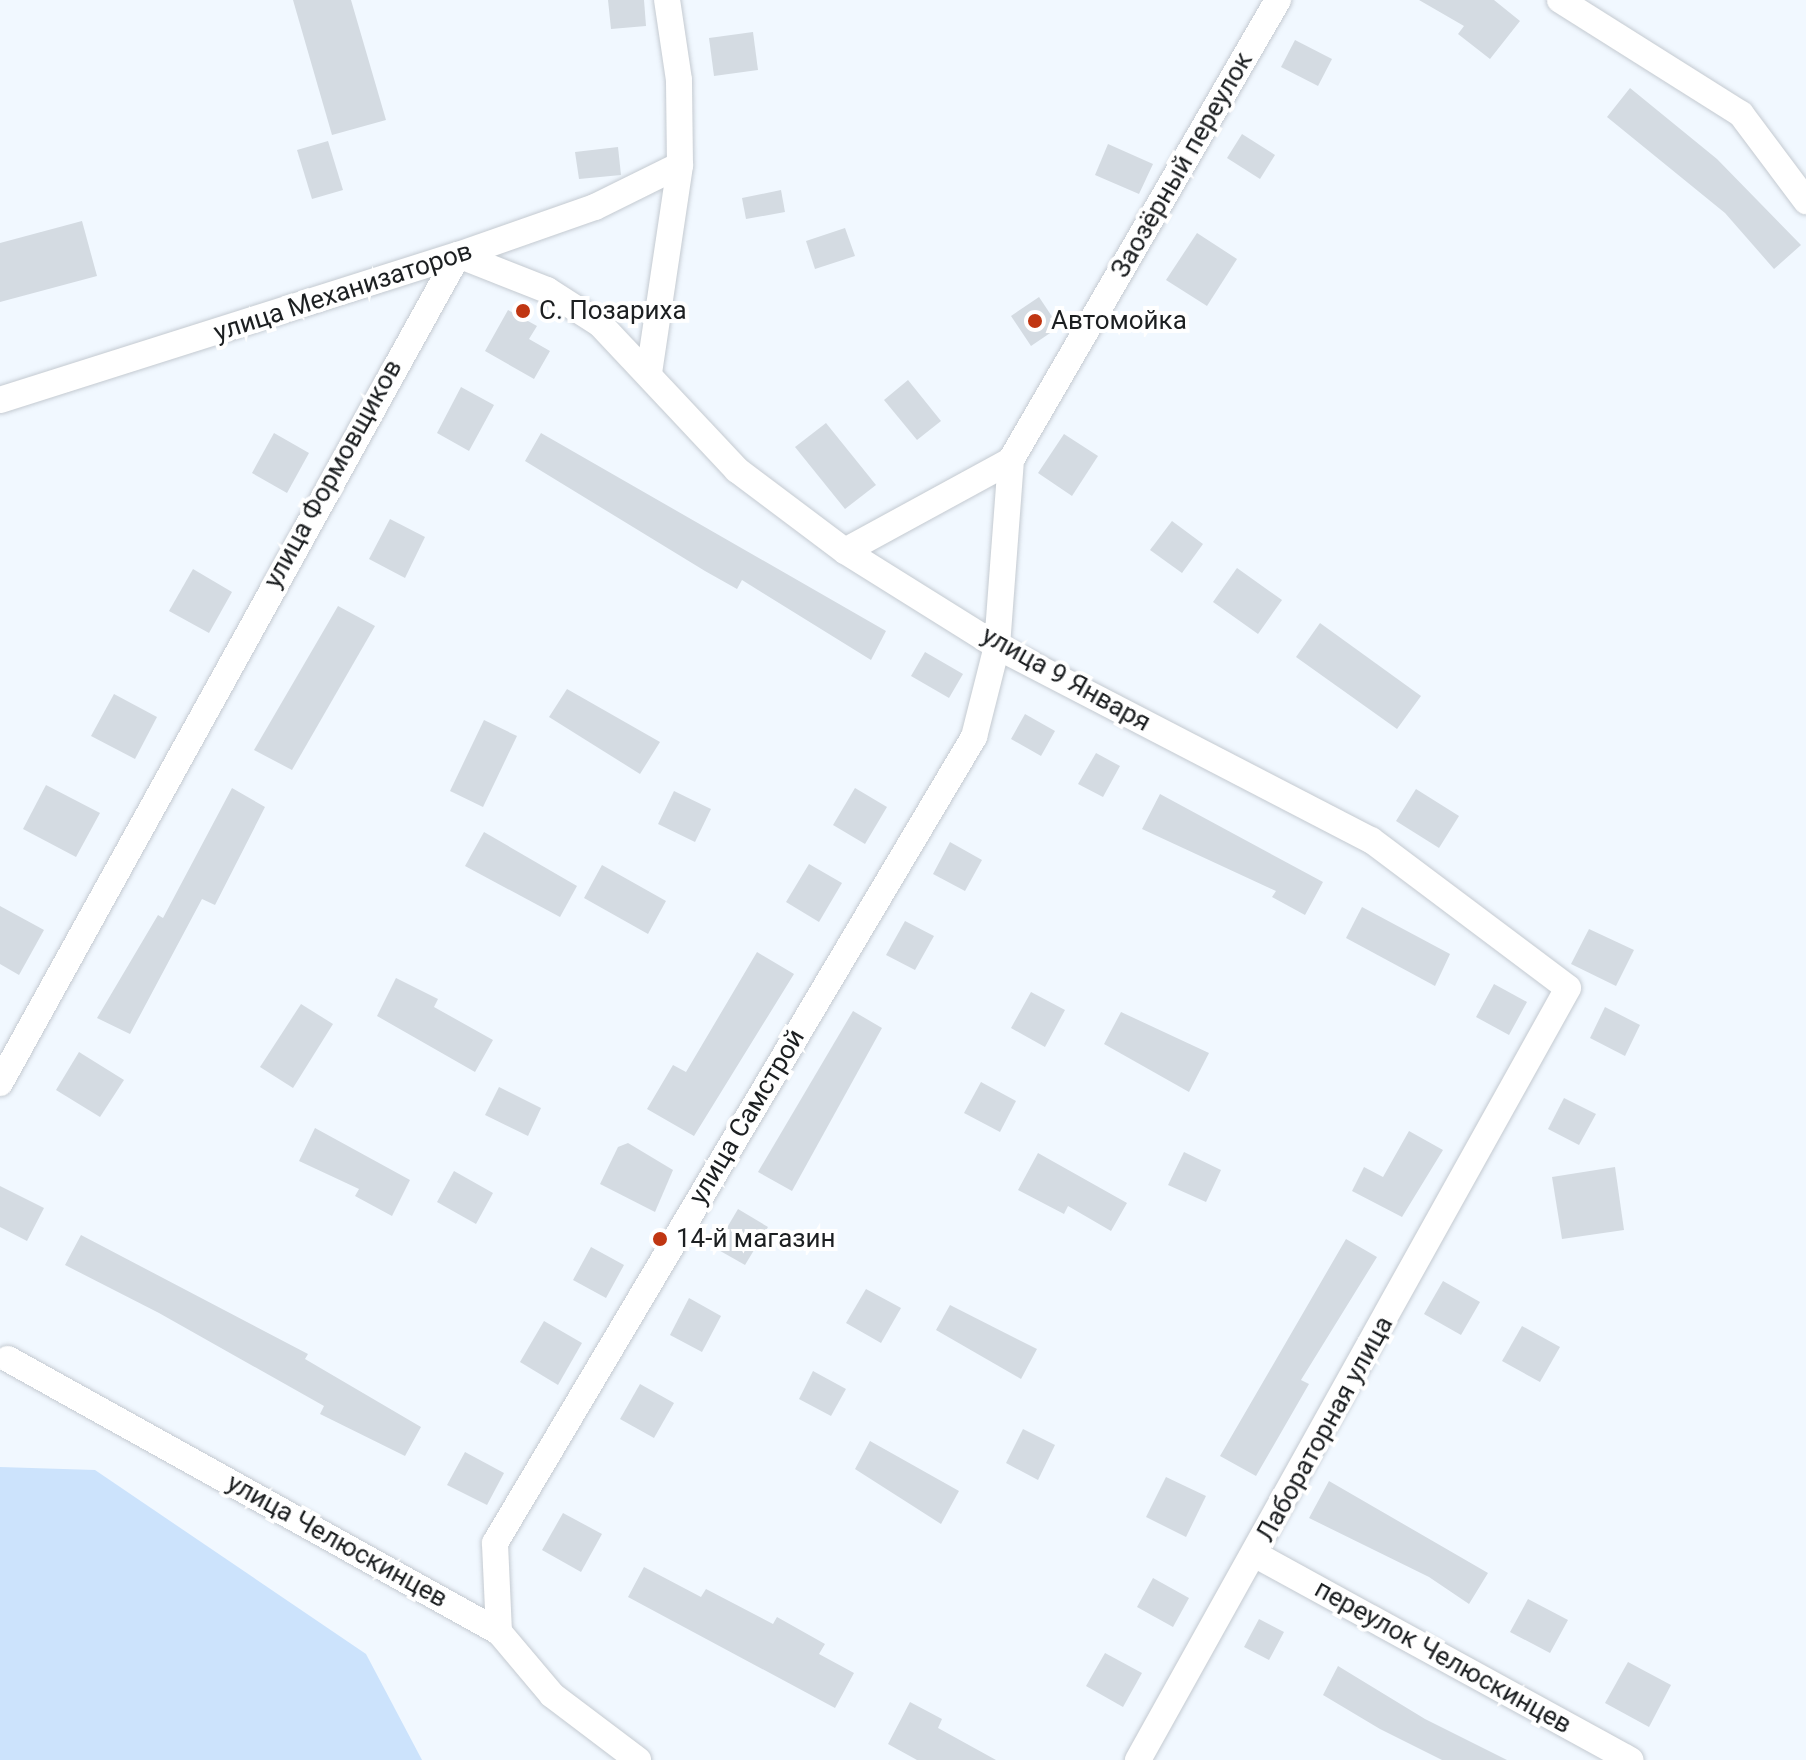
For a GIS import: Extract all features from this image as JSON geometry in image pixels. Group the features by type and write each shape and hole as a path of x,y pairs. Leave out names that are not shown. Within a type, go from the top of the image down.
{"street":[{"path":"649,373 680,165 679,80 667,0"},
{"name":"Заозёрный переулок","path":"997,646 1010,461 1278,0"},
{"path":"1560,0 1741,114 1806,201"},
{"name":"улица Механизаторов","path":"0,400 458,255 595,207 680,165"},
{"name":"улица 9 Января","path":"458,255 547,290 584,314 649,373 684,420 737,470 845,551 997,646 1371,840 1568,988"},
{"name":"улица Формовщиков","path":"0,1083 458,255"},
{"path":"845,551 1010,461"},
{"name":"улица Самстрой","path":"499,1632 495,1543 974,737 997,646"},
{"name":"Лабораторная улица","path":"1138,1760 1256,1555 1568,988"},
{"name":"улица Челюскинцев","path":"8,1359 499,1632 552,1695 638,1760"},
{"name":"переулок Челюскинцев","path":"1256,1555 1631,1760"}],"shaded area":[{"path":"0,1467 95,1470 366,1654 422,1760 0,1760"}],"building":[{"path":"293,0 351,0 386,120 332,135"},
{"path":"608,0 644,0 646,26 611,29"},
{"path":"1419,0 1494,0 1520,21 1490,59 1458,34 1464,26"},
{"path":"753,32 758,70 714,76 709,38"},
{"path":"1295,40 1332,59 1318,86 1281,67"},
{"path":"1630,88 1717,159 1801,245 1774,269 1725,213 1607,117"},
{"path":"1242,134 1275,155 1260,179 1227,158"},
{"path":"328,141 343,190 312,199 297,150"},
{"path":"1108,144 1153,164 1139,194 1095,175"},
{"path":"618,147 621,175 579,179 575,152"},
{"path":"781,190 785,212 746,219 742,198"},
{"path":"82,221 97,276 0,302 0,243"},
{"path":"845,228 855,256 815,269 806,241"},
{"path":"1197,233 1237,259 1207,306 1166,280"},
{"name":"Автомойка","path":"1039,297 1059,327 1031,346 1011,316"},
{"path":"508,310 537,326 529,339 550,351 534,379 485,351"},
{"path":"908,380 941,421 917,440 884,400"},
{"path":"461,387 494,405 469,451 437,433"},
{"path":"826,423 876,485 845,509 795,447"},
{"path":"274,433 309,453 287,493 252,473"},
{"path":"541,433 886,631 871,660 742,580 737,589 705,571 525,461"},
{"path":"1064,434 1098,456 1072,496 1038,473"},
{"path":"390,519 425,537 405,578 369,559"},
{"path":"1172,521 1203,544 1182,573 1150,550"},
{"path":"1237,568 1282,600 1258,634 1213,602"},
{"path":"193,569 232,592 209,633 169,611"},
{"path":"338,606 375,626 292,770 254,750"},
{"path":"1320,623 1421,696 1397,729 1296,657"},
{"path":"925,652 963,674 949,698 911,676"},
{"path":"567,689 660,742 640,774 549,717"},
{"path":"114,694 157,717 135,759 91,736"},
{"path":"1025,714 1055,731 1041,756 1011,739"},
{"path":"484,720 517,736 483,807 450,791"},
{"path":"1096,753 1120,766 1103,797 1078,784"},
{"path":"46,785 100,813 76,857 23,829"},
{"path":"232,788 265,807 215,905 202,899 130,1034 97,1018 158,915 163,918"},
{"path":"855,788 887,807 865,844 833,825"},
{"path":"1416,789 1459,816 1439,848 1396,821"},
{"path":"674,791 711,809 695,842 658,824"},
{"path":"1160,794 1323,882 1305,915 1272,897 1276,891 1142,829"},
{"path":"484,832 577,886 560,917 465,866"},
{"path":"950,842 982,860 965,891 933,874"},
{"path":"809,864 842,883 819,922 786,902"},
{"path":"602,865 666,901 648,934 584,898"},
{"path":"0,906 44,930 19,975 0,964"},
{"path":"1362,907 1450,954 1435,986 1346,938"},
{"path":"905,921 934,936 915,970 886,955"},
{"path":"1589,929 1634,950 1616,986 1571,964"},
{"path":"757,952 794,974 694,1136 647,1109 673,1065 686,1072"},
{"path":"396,978 438,999 434,1007 493,1040 475,1072 377,1016"},
{"path":"1494,984 1527,1002 1509,1035 1476,1017"},
{"path":"1031,992 1065,1010 1045,1047 1011,1028"},
{"path":"301,1004 333,1024 293,1088 260,1067"},
{"path":"1605,1007 1640,1025 1625,1056 1590,1038"},
{"path":"853,1011 882,1028 792,1191 758,1172"},
{"path":"1121,1012 1209,1053 1189,1092 1104,1044"},
{"path":"79,1052 124,1080 100,1117 56,1090"},
{"path":"981,1082 1016,1101 1000,1132 964,1113"},
{"path":"499,1087 541,1108 528,1136 485,1115"},
{"path":"1564,1098 1596,1114 1579,1145 1548,1129"},
{"path":"315,1128 410,1180 392,1216 355,1196 359,1189 299,1161"},
{"path":"1409,1131 1443,1150 1402,1217 1352,1191 1364,1167 1383,1177"},
{"path":"628,1143 673,1170 655,1212 600,1184 618,1147"},
{"path":"1184,1152 1221,1170 1206,1202 1168,1185"},
{"path":"1038,1153 1127,1203 1111,1231 1068,1206 1064,1214 1018,1190"},
{"path":"1615,1167 1624,1230 1562,1239 1552,1177"},
{"path":"454,1171 493,1193 476,1224 437,1202"},
{"path":"0,1186 44,1208 27,1241 0,1227"},
{"path":"738,1209 768,1227 745,1265 715,1248"},
{"path":"81,1235 308,1354 305,1359 421,1427 405,1456 320,1414 324,1406 159,1313 65,1265"},
{"path":"1346,1239 1377,1257 1301,1380 1309,1384 1256,1476 1220,1456"},
{"path":"591,1247 624,1265 606,1298 573,1280"},
{"path":"1443,1281 1480,1302 1461,1335 1424,1314"},
{"path":"866,1289 901,1308 881,1343 846,1323"},
{"path":"689,1298 721,1316 702,1352 670,1335"},
{"path":"950,1305 1037,1349 1021,1379 936,1330"},
{"path":"544,1321 582,1343 558,1385 520,1362"},
{"path":"1522,1326 1560,1347 1540,1382 1502,1361"},
{"path":"813,1371 846,1389 831,1416 799,1399"},
{"path":"640,1384 674,1403 654,1438 620,1419"},
{"path":"1023,1429 1055,1445 1038,1480 1006,1463"},
{"path":"870,1441 959,1491 941,1524 855,1469"},
{"path":"465,1452 504,1473 487,1505 447,1485"},
{"path":"1166,1477 1206,1496 1186,1537 1146,1517"},
{"path":"1329,1481 1488,1573 1469,1604 1429,1577 1309,1518"},
{"path":"563,1513 602,1534 581,1572 542,1550"},
{"path":"644,1567 701,1597 706,1589 773,1624 777,1617 825,1644 819,1654 854,1673 835,1708 628,1597"},
{"path":"1153,1578 1189,1598 1173,1627 1137,1607"},
{"path":"1528,1599 1568,1620 1550,1653 1510,1632"},
{"path":"1259,1619 1284,1632 1269,1660 1244,1647"},
{"path":"1105,1653 1142,1673 1123,1707 1086,1686"},
{"path":"1628,1662 1671,1685 1649,1727 1605,1703"},
{"path":"1338,1666 1425,1719 1507,1760 1442,1760 1380,1729 1323,1695"},
{"path":"910,1702 942,1719 938,1728 996,1760 917,1760 888,1744"}],"place":[{"name":"С. Позариха","path":"523,311"},
{"name":"Автомойка","path":"1035,321"},
{"name":"14-й магазин","path":"660,1239"}]}
